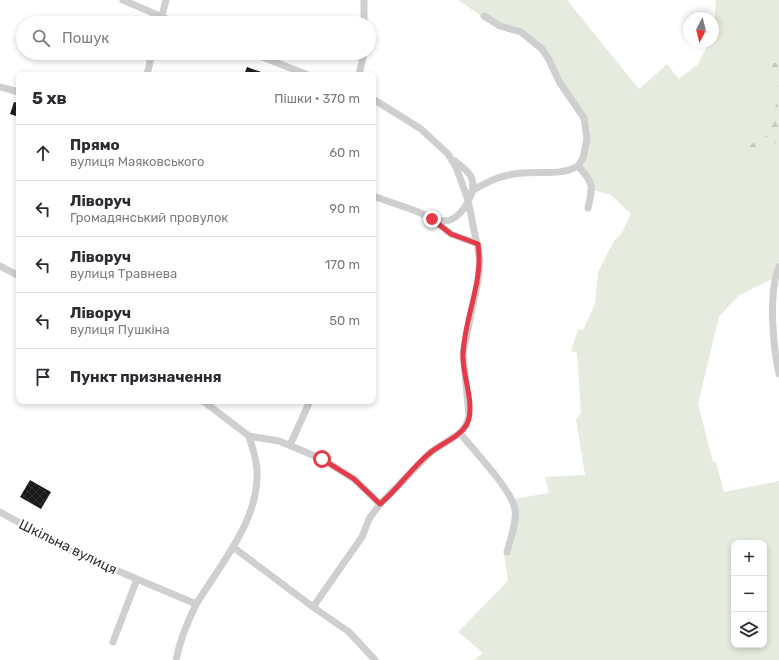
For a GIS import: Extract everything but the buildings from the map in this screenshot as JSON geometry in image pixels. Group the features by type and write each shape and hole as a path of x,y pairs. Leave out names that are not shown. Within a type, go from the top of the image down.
{"street":[{"path":"123,0 153,16"},
{"path":"162,16 166,0"},
{"path":"364,0 364,16"},
{"path":"472,191 483,184 510,175 520,173 565,171 578,166 583,158 587,139 584,118 560,83 542,49 521,32 500,26 484,16"},
{"path":"148,72 150,60"},
{"path":"270,60 300,72"},
{"path":"360,72 362,60"},
{"path":"0,87 16,91"},
{"path":"376,101 421,129 469,173 472,178 472,191 463,210 451,219 445,221 432,219"},
{"path":"313,607 362,537 370,519 380,504 430,452 460,433 466,425 469,416 463,353 478,280 480,260 468,200 451,158"},
{"path":"578,166 591,182 592,191 588,208"},
{"path":"376,197 416,211 432,219 451,234 478,244"},
{"path":"0,266 16,274"},
{"path":"779,267 775,280 773,315 779,374"},
{"path":"207,404 249,436 279,441 322,459 354,479 380,504"},
{"path":"290,445 309,404"},
{"path":"460,433 498,480 514,504 515,518 507,552"},
{"path":"176,660 196,604 233,547 250,511 256,485 257,470 249,436"},
{"name":"Шкільна вулиця","path":"0,512 73,552 196,604"},
{"path":"233,547 349,632 375,660"},
{"path":"113,642 137,580"}],"green space":[{"path":"458,0 567,0 639,89 667,64 679,79 698,64 706,48 719,48 719,12 715,12 716,0 779,0 779,262 774,278 738,296 719,317 698,404 713,462 716,462 724,492 779,481 779,660 474,660 483,653 458,632 508,581 504,554 509,552 514,499 549,493 545,477 585,475 576,419 581,413 577,353 571,351 578,329 583,330 595,304 598,272 614,241 622,233 631,214 611,195 593,190 580,161 585,127 547,59 521,34 499,28"},
{"path":"772,62 779,64 779,142 756,153 750,147 751,144 763,139 767,135 776,103 777,82 768,66"}],"route":[{"path":"322,459 354,479 380,504 390,496 410,472 430,452 460,433 466,425 469,410 463,353 469,317 478,280 480,260 478,244 451,234 432,219"}]}
